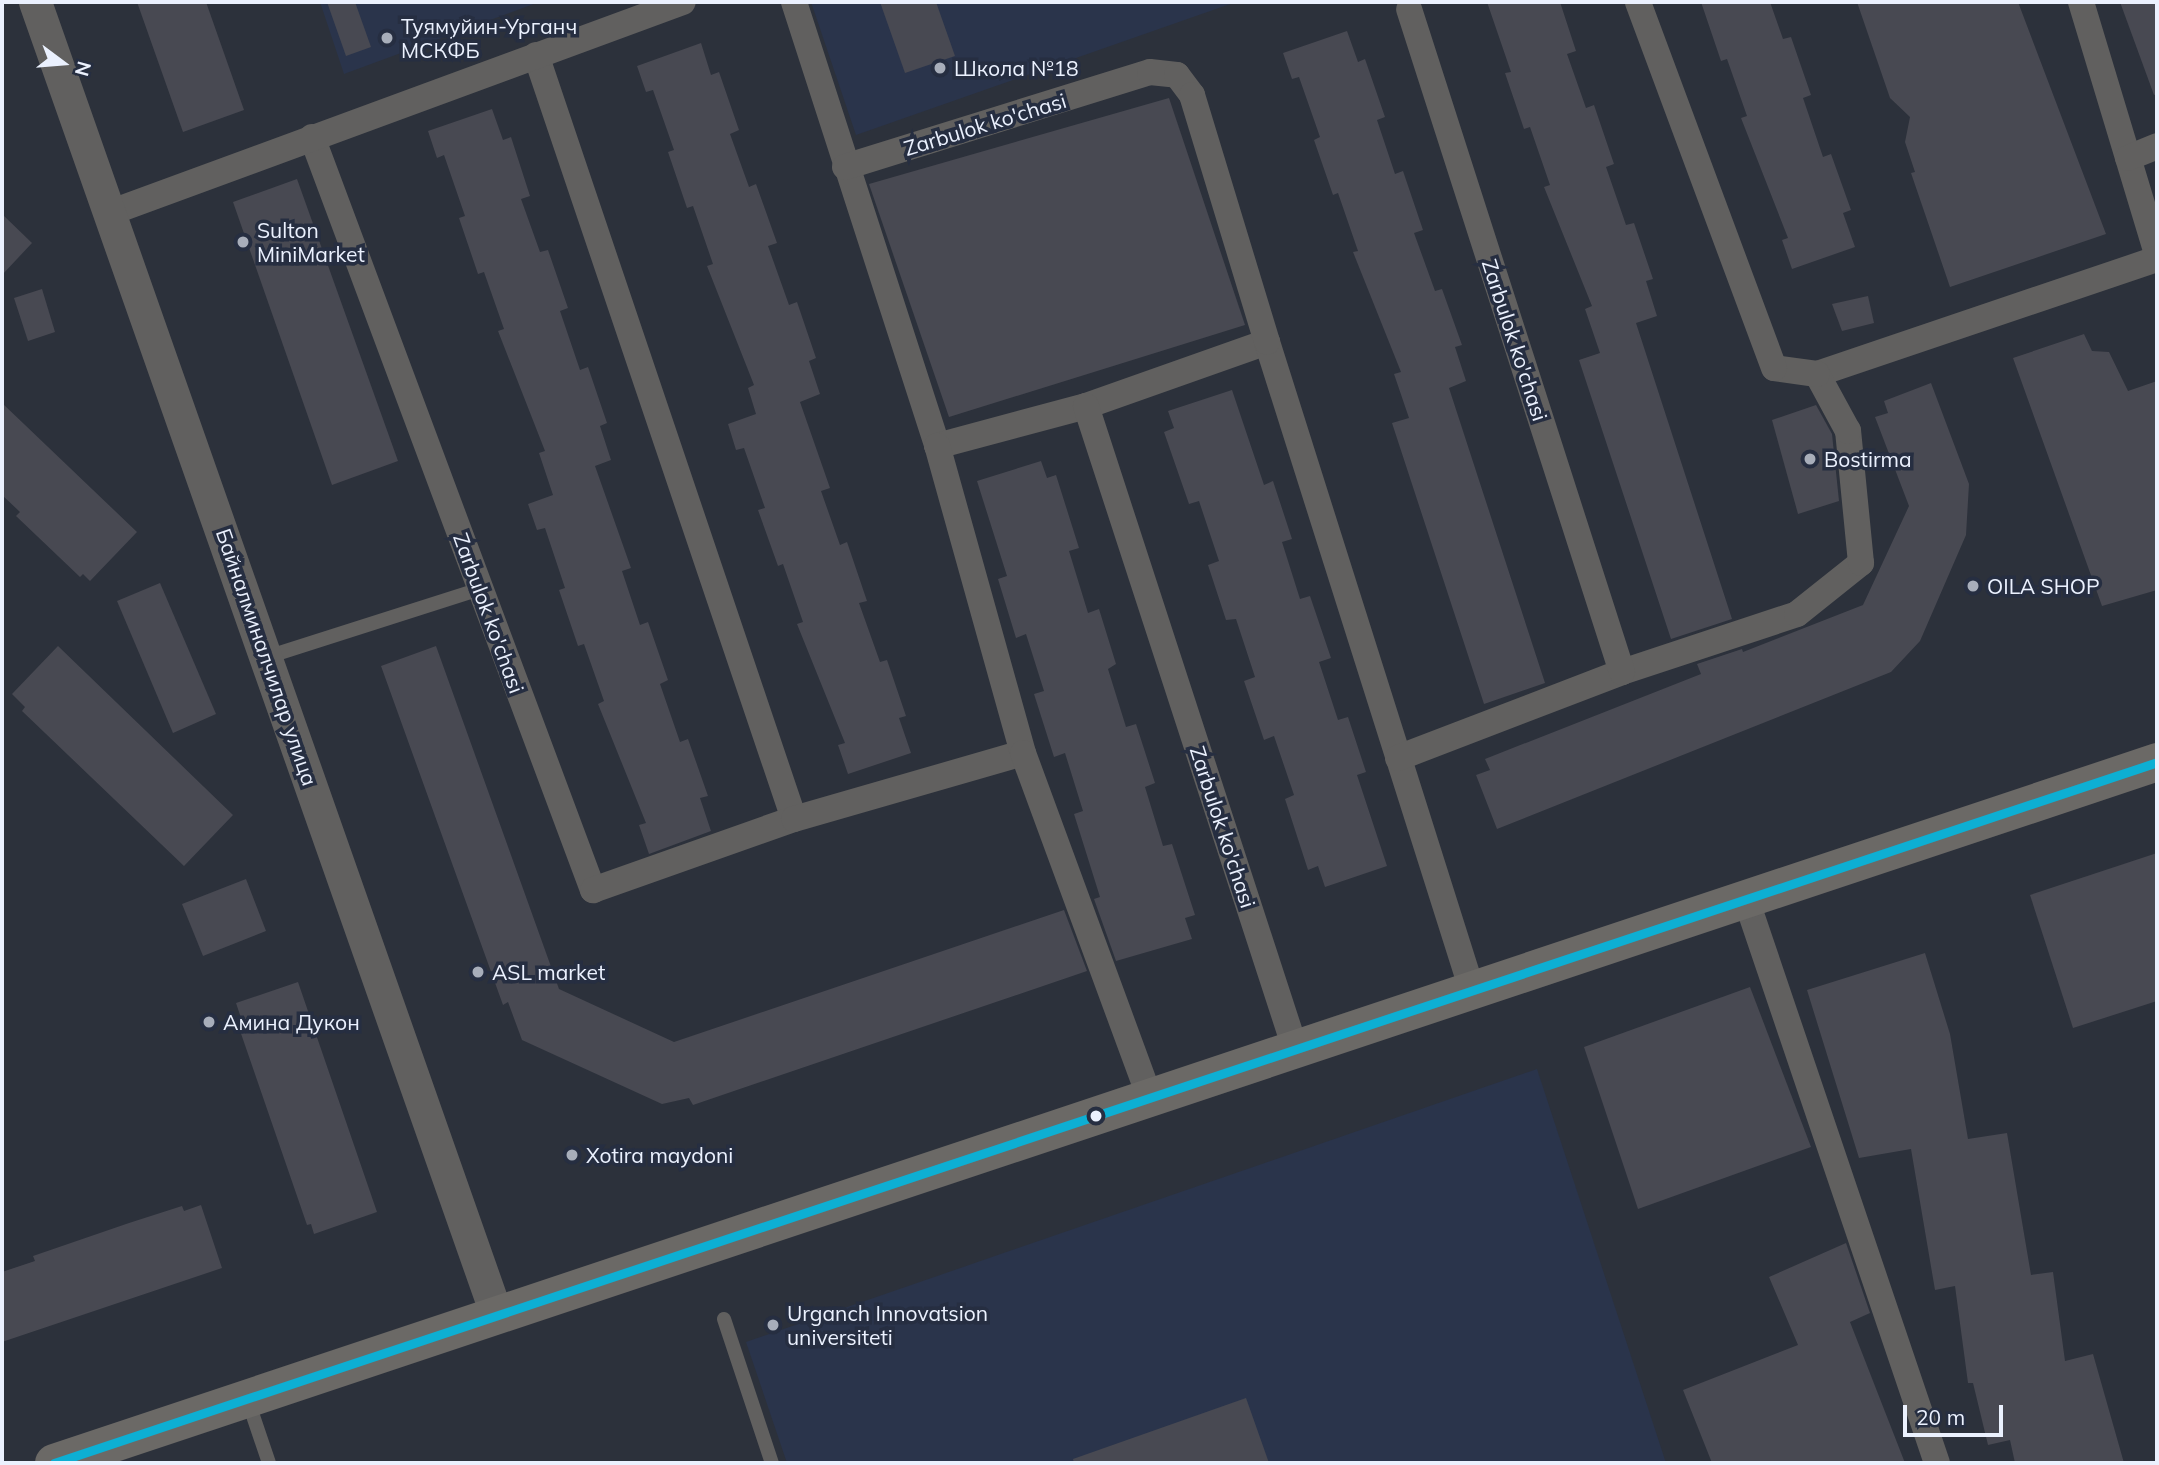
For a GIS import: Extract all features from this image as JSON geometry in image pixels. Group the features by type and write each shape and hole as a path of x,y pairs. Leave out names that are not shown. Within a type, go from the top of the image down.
{"main road":[{"path":"54,1463 496,1313 594,1287 1294,1048 2157,762"}],"street":[{"name":"Байналминалчилар улица","path":"35,2 112,212 496,1313"},
{"path":"112,212 682,2"},
{"path":"794,2 937,446 1023,752 1150,1098"},
{"path":"1639,2 1774,368 1818,374 2157,256 2081,2"},
{"name":"Zarbulok ko'chasi","path":"1409,9 1622,672"},
{"path":"536,55 794,818"},
{"name":"Zarbulok ko'chasi","path":"845,167 1150,72 1177,75 1192,95 1267,342 1472,990"},
{"name":"Zarbulok ko'chasi","path":"312,137 593,890 794,818 1023,752"},
{"path":"2128,158 2157,146"},
{"path":"937,446 1086,406 1267,342"},
{"path":"1398,758 1622,672 1797,614 1861,563 1848,431 1818,374"},
{"name":"Zarbulok ko'chasi","path":"1086,406 1294,1048"},
{"path":"1746,899 1937,1463"}],"lane":[{"path":"267,657 480,589"},
{"path":"724,1319 772,1463"},
{"path":"247,1398 269,1463"}],"shaded area":[{"name":"Туямуйин-Урганч МСКФБ","path":"320,2 539,2 344,74"},
{"name":"Школа №18","path":"811,2 1236,2 856,135"},
{"path":"1537,1069 1666,1463 787,1463 746,1342"}],"building":[{"path":"137,2 206,2 244,110 183,132"},
{"path":"327,2 355,2 371,47 346,56"},
{"path":"880,2 936,2 955,56 905,73"},
{"path":"1487,2 1560,2 1576,51 1567,54 1586,108 1594,105 1614,164 1606,167 1626,225 1634,223 1653,279 1646,281 1657,316 1636,323 1732,619 1671,639 1579,360 1600,353 1585,309 1592,306 1544,187 1550,185 1530,127 1524,129 1505,73 1511,72"},
{"path":"1701,2 1770,2 1783,39 1791,37 1811,95 1803,98 1823,157 1831,154 1851,210 1843,213 1855,247 1792,269 1782,240 1788,238 1741,118 1747,116 1727,59 1721,61"},
{"path":"1857,2 2018,2 2106,234 1950,287 1911,173 1915,172 1905,142 1910,117 1890,98"},
{"path":"2120,2 2157,2 2157,94 2154,95"},
{"path":"1347,31 1358,62 1365,59 1385,117 1377,120 1395,174 1403,171 1423,230 1414,233 1435,291 1442,289 1462,345 1455,347 1466,381 1449,388 1545,683 1484,704 1392,423 1409,418 1394,374 1401,372 1353,252 1358,251 1338,193 1333,195 1314,140 1320,137 1299,77 1292,79 1283,53"},
{"path":"701,43 711,75 719,72 739,130 730,134 749,187 756,184 777,243 768,246 789,305 797,302 816,358 809,361 820,394 800,402 830,488 821,491 840,545 847,542 867,601 859,603 880,662 887,660 906,716 899,718 911,753 848,774 838,745 845,743 797,624 803,622 783,564 778,566 758,510 765,508 744,448 736,450 728,424 756,414 748,388 754,385 707,266 713,264 693,206 687,208 668,152 674,150 653,90 646,92 637,66"},
{"path":"1169,98 1245,325 949,417 869,184"},
{"path":"492,109 503,140 511,137 530,196 521,199 540,252 548,250 568,308 560,311 580,370 588,367 607,423 600,426 611,460 595,466 631,568 622,571 640,625 648,622 668,680 660,684 680,742 688,739 708,796 700,798 711,831 649,854 639,825 646,823 598,704 604,701 584,644 578,646 559,590 565,588 545,528 537,530 528,504 553,495 539,453 545,451 498,331 504,329 484,272 478,274 459,218 465,216 444,155 437,158 428,131"},
{"path":"297,179 398,461 332,485 233,202"},
{"path":"2,214 32,243 2,275"},
{"path":"42,289 55,332 28,341 14,298"},
{"path":"1868,296 1874,323 1842,331 1832,304"},
{"path":"2084,334 2092,351 2109,352 2128,391 2157,381 2157,590 2102,606 2013,358"},
{"path":"1931,383 1969,484 1966,535 1920,641 1891,672 1497,829 1476,775 1490,770 1485,759 1701,674 1697,664 1742,649 1743,652 1863,605 1909,506 1875,417 1888,413 1884,401"},
{"path":"1232,390 1264,485 1273,481 1292,539 1282,542 1300,599 1310,596 1331,658 1319,662 1338,720 1348,717 1366,772 1357,775 1387,866 1325,887 1318,866 1308,870 1285,799 1294,795 1274,736 1264,740 1244,681 1255,677 1236,619 1226,620 1208,565 1219,561 1199,501 1189,504 1164,432 1174,428 1168,411"},
{"path":"2,403 137,532 90,581 83,574 80,577 16,516 20,512 2,495"},
{"name":"Bostirma","path":"1816,405 1832,434 1839,501 1798,514 1772,420"},
{"path":"1041,461 1047,478 1056,475 1079,548 1069,551 1088,613 1099,609 1116,664 1108,669 1126,727 1136,724 1155,783 1145,787 1163,846 1172,844 1195,915 1185,918 1192,939 1116,961 1094,899 1100,897 1074,814 1083,811 1065,753 1054,757 1034,694 1044,691 1026,634 1016,638 998,579 1007,576 977,481"},
{"path":"160,583 216,714 173,733 117,601"},
{"path":"58,646 233,815 184,866 22,711 25,707 12,694"},
{"path":"436,646 559,989 674,1042 1064,910 1087,971 693,1105 689,1098 662,1104 522,1040 508,1002 503,1005 381,666"},
{"path":"2157,853 2157,1001 2073,1028 2030,895"},
{"path":"246,879 266,931 203,956 182,904"},
{"path":"1925,953 1950,1034 1968,1139 2007,1133 2031,1275 2053,1272 2065,1361 2093,1354 2124,1463 2015,1463 2010,1440 1988,1445 1973,1383 1968,1383 1955,1286 1935,1290 1911,1149 1859,1158 1807,990"},
{"path":"298,982 377,1212 314,1234 311,1224 307,1225 237,1022 242,1021 236,1003"},
{"path":"1750,987 1811,1147 1638,1209 1584,1047"},
{"path":"201,1205 222,1268 2,1342 2,1272 35,1261 33,1256 129,1223 182,1206 184,1211"},
{"path":"1846,1243 1870,1313 1850,1322 1905,1463 1712,1463 1683,1390 1798,1345 1769,1277"},
{"path":"1246,1398 1269,1463 1074,1463 1073,1459"}],"transit line":[{"path":"54,1463 2157,762"}],"place":[{"name":"Туямуйин-Урганч МСКФБ","path":"387,38"},
{"name":"Школа №18","path":"940,68"},
{"name":"Sulton MiniMarket","path":"243,242"},
{"name":"Bostirma","path":"1810,459"},
{"name":"OILA SHOP","path":"1973,586"},
{"name":"ASL market","path":"478,972"},
{"name":"Амина Дукон","path":"209,1022"},
{"name":"Xotira maydoni","path":"572,1155"},
{"name":"Urganch Innovatsion universiteti","path":"773,1325"}]}
